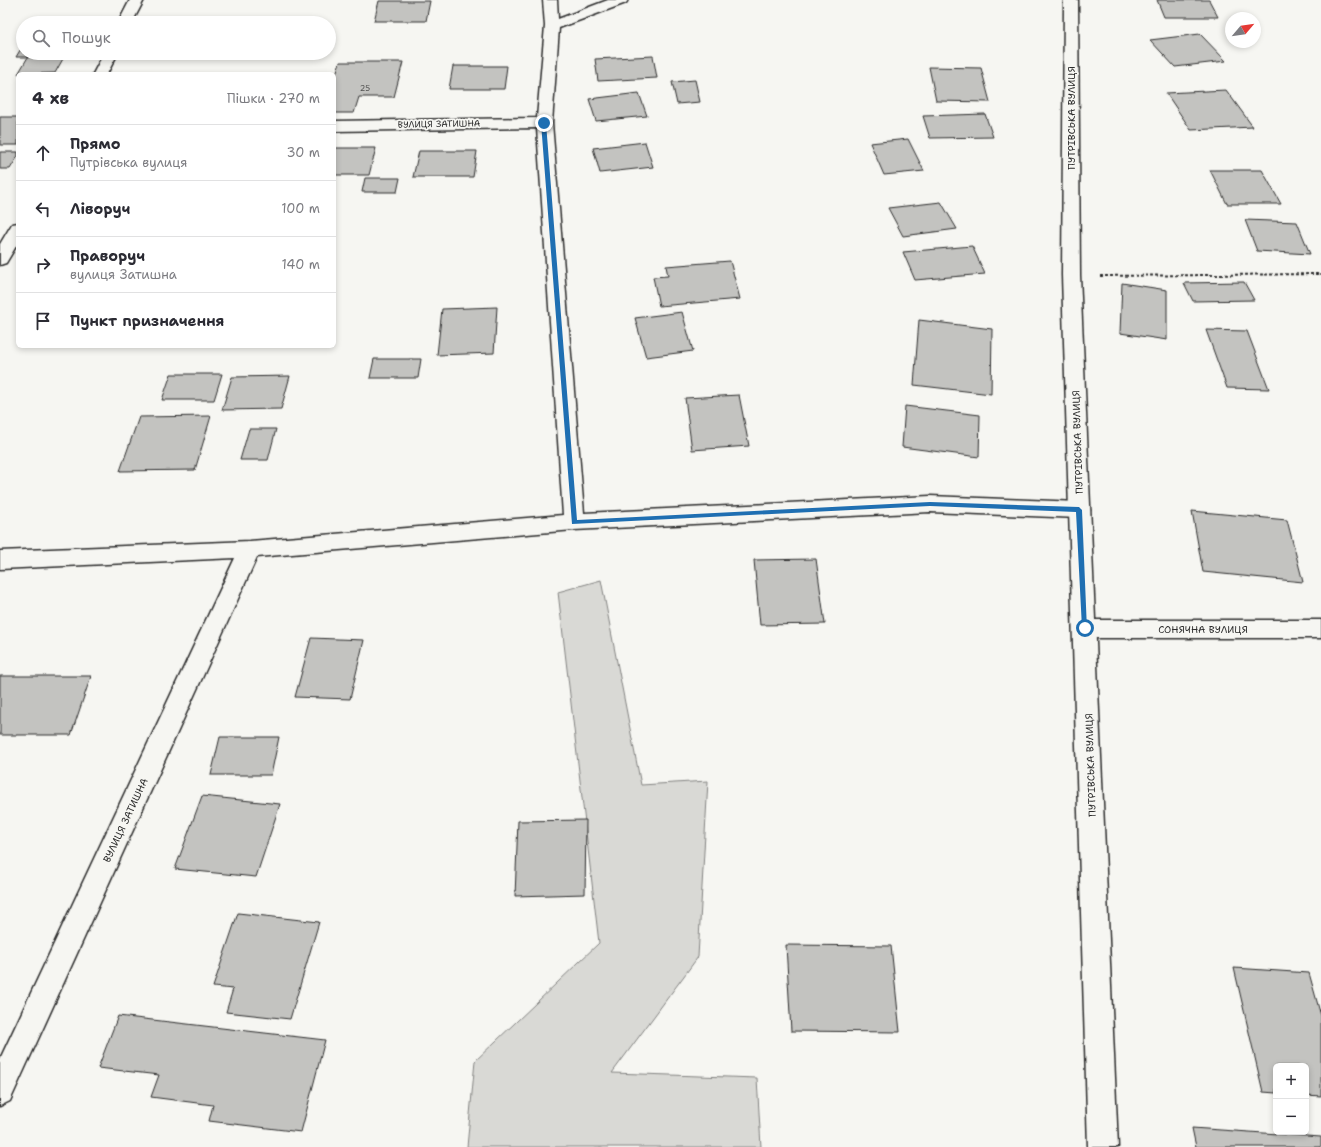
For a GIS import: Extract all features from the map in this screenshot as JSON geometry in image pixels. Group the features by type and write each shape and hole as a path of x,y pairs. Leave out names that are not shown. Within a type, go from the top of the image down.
{"street":[{"path":"128,16 136,0"},
{"path":"550,0 552,26 544,123 574,522"},
{"path":"552,26 621,0"},
{"name":"ПУТРІВСЬКА ВУЛИЦЯ","path":"1071,0 1071,275 1079,510 1085,628 1102,1147"},
{"path":"101,72 107,60"},
{"name":"ВУЛИЦЯ ЗАТИШНА","path":"336,126 544,123"},
{"path":"0,259 16,231"},
{"path":"0,560 250,549 574,522 930,504 1079,510"},
{"name":"ВУЛИЦЯ ЗАТИШНА","path":"0,1091 250,549"},
{"name":"СОНЯЧНА ВУЛИЦЯ","path":"1085,628 1321,629"}],"path":[{"path":"1071,275 1321,274"}],"shaded area":[{"path":"601,580 641,785 708,781 698,957 612,1073 757,1078 761,1147 467,1147 475,1061 599,943 558,592"}],"building":[{"path":"1157,0 1209,0 1218,17 1164,17"},
{"path":"379,1 430,1 426,21 374,21"},
{"path":"1200,34 1226,61 1175,67 1150,40"},
{"path":"653,56 657,78 598,81 595,59"},
{"path":"26,60 62,60 56,72 19,72"},
{"path":"340,62 403,62 394,97 359,97 354,113 336,113 336,74"},
{"path":"453,66 507,66 504,89 449,89"},
{"path":"929,67 981,68 990,102 936,101"},
{"path":"695,80 700,102 677,104 672,82"},
{"path":"1226,90 1253,127 1191,130 1166,93"},
{"path":"639,93 647,116 596,121 589,99"},
{"path":"985,114 993,137 930,138 923,116"},
{"path":"0,117 16,117 16,145 0,145"},
{"path":"908,139 924,171 884,175 870,143"},
{"path":"645,142 653,167 600,173 593,148"},
{"path":"336,148 376,148 369,175 336,175"},
{"path":"419,151 477,151 473,177 413,177"},
{"path":"0,152 16,152 16,159 10,169 0,169"},
{"path":"1210,170 1262,170 1281,204 1227,204"},
{"path":"365,178 400,178 397,192 362,192"},
{"path":"941,202 957,229 903,236 888,208"},
{"path":"1245,220 1297,222 1310,254 1257,251"},
{"path":"972,246 985,274 915,280 903,252"},
{"path":"730,261 740,299 659,306 653,277 668,276 666,266"},
{"path":"1244,282 1254,300 1193,301 1184,283"},
{"path":"1122,283 1167,290 1167,340 1120,333"},
{"path":"497,307 494,353 437,355 442,309"},
{"path":"682,312 693,351 646,357 635,318"},
{"path":"919,320 992,329 991,394 914,385"},
{"path":"1206,330 1247,331 1269,389 1227,388"},
{"path":"374,359 421,359 418,378 370,378"},
{"path":"171,374 222,374 214,400 162,400"},
{"path":"290,376 281,409 222,410 232,377"},
{"path":"739,395 749,446 692,450 685,398"},
{"path":"905,406 980,415 979,457 902,447"},
{"path":"211,416 195,470 120,471 139,417"},
{"path":"249,429 276,429 268,460 240,460"},
{"path":"1192,511 1287,520 1303,582 1203,572"},
{"path":"816,559 825,624 760,625 754,560"},
{"path":"311,638 364,640 350,699 295,697"},
{"path":"0,676 91,676 71,735 0,735"},
{"path":"220,737 279,737 271,775 211,775"},
{"path":"202,796 280,804 256,877 175,869"},
{"path":"586,820 585,894 515,896 518,821"},
{"path":"238,913 319,922 290,1019 226,1012 233,989 213,987"},
{"path":"786,945 891,946 900,1032 791,1031"},
{"path":"1234,968 1309,973 1321,1016 1321,1096 1309,1095 1309,1063 1273,1063 1273,1093 1263,1092"},
{"path":"118,1016 325,1040 301,1132 209,1121 213,1105 151,1097 159,1075 98,1068"},
{"path":"1192,1128 1273,1134 1273,1135 1321,1137 1321,1147 1196,1147"}],"route":[{"path":"544,123 574,522 930,504 1035,507 1079,510 1085,628"}]}
